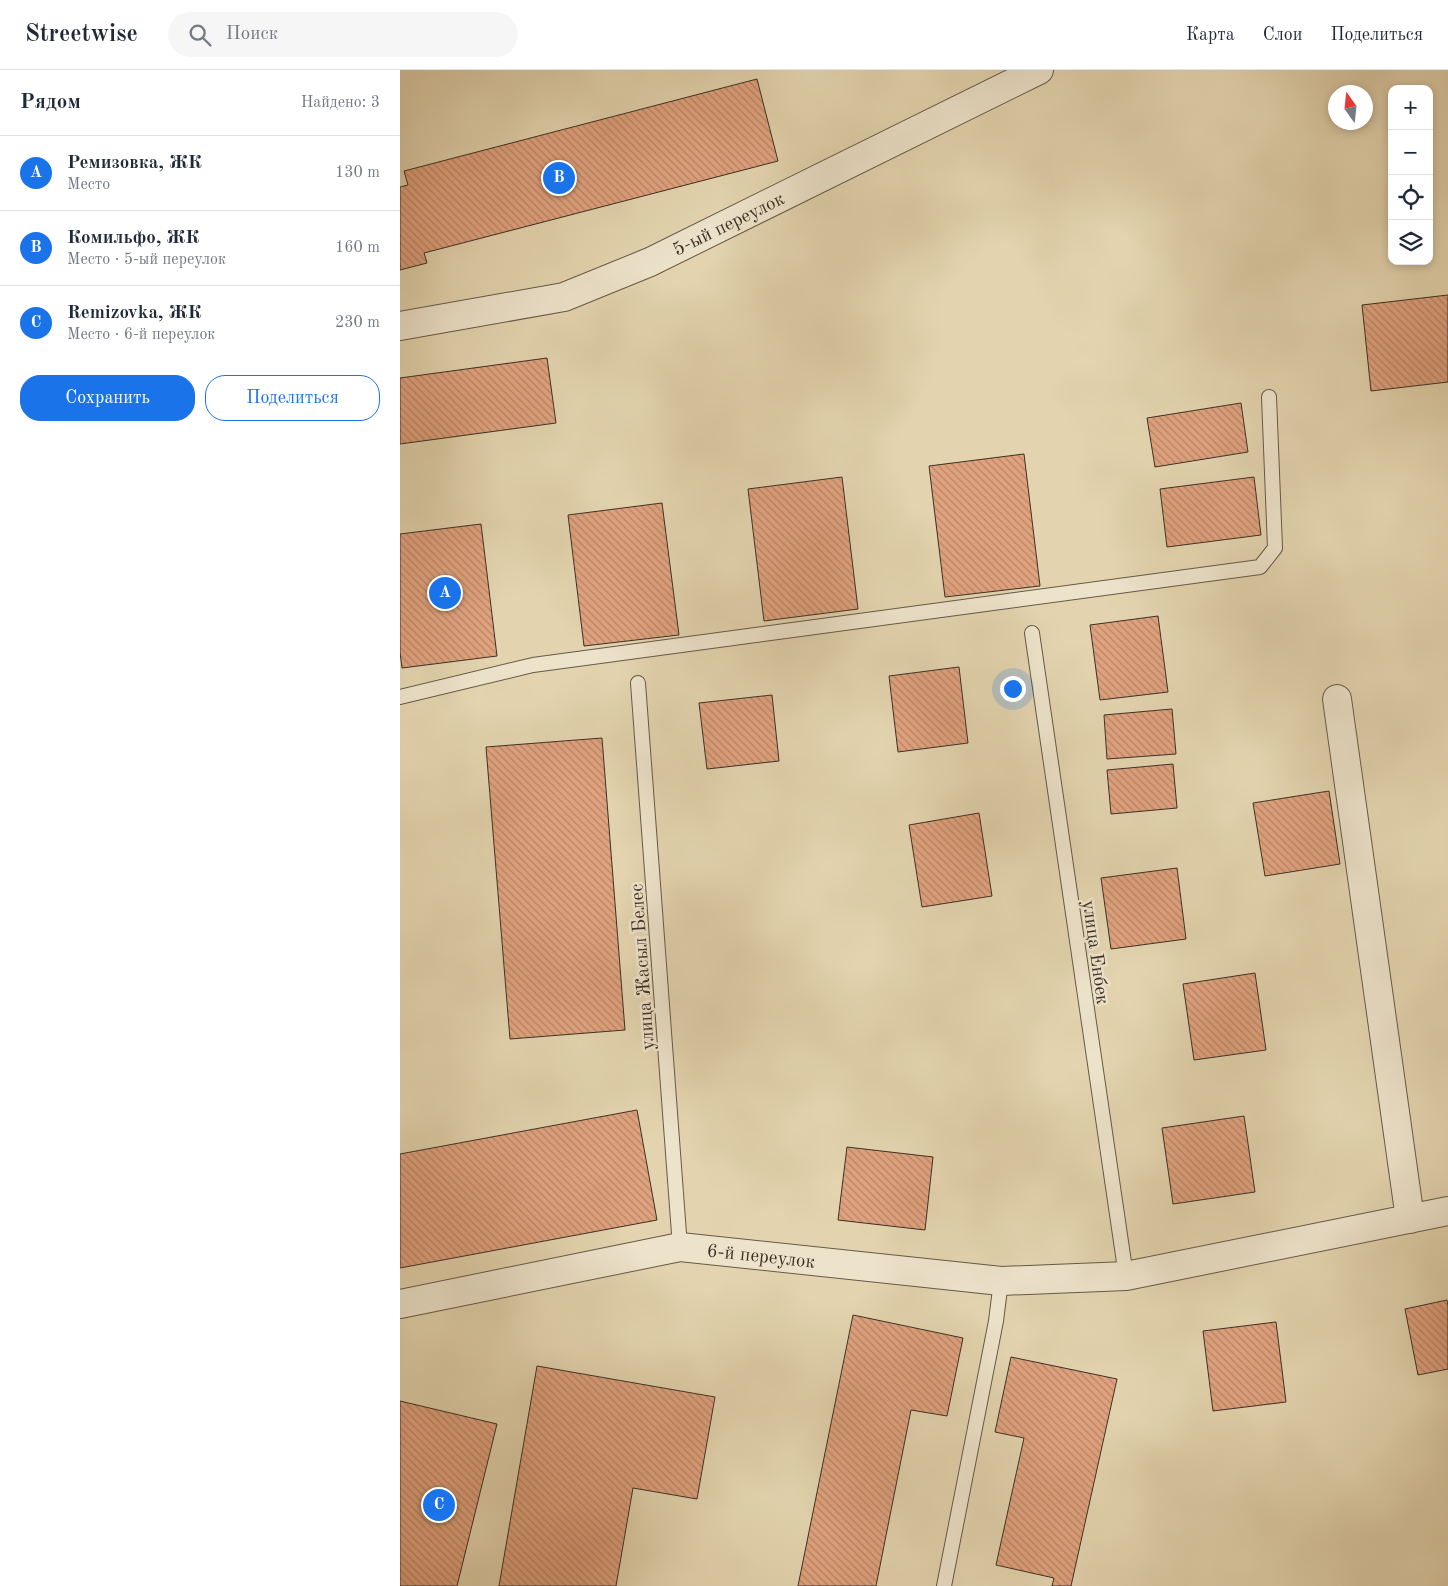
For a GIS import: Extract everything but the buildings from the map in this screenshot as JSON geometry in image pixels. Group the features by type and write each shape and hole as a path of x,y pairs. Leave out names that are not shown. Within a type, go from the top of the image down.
{"street":[{"name":"5-ый переулок","path":"400,326 564,297 650,262 1039,70"},
{"path":"1337,699 1410,1219"},
{"name":"6-й переулок","path":"400,1304 680,1247 1000,1280 1126,1276 1448,1211"}],"lane":[{"path":"400,697 533,665 1260,567 1275,548 1269,397"},
{"name":"улица Енбек","path":"1032,633 1126,1276"},
{"name":"улица Жасыл Белес","path":"638,683 680,1247"},
{"path":"944,1586 996,1321 1000,1280"}],"place":[{"name":"Комильфо, ЖК","path":"559,178"},
{"name":"Ремизовка, ЖК","path":"445,593"},
{"name":"Remizovka, ЖК","path":"439,1505"}]}
